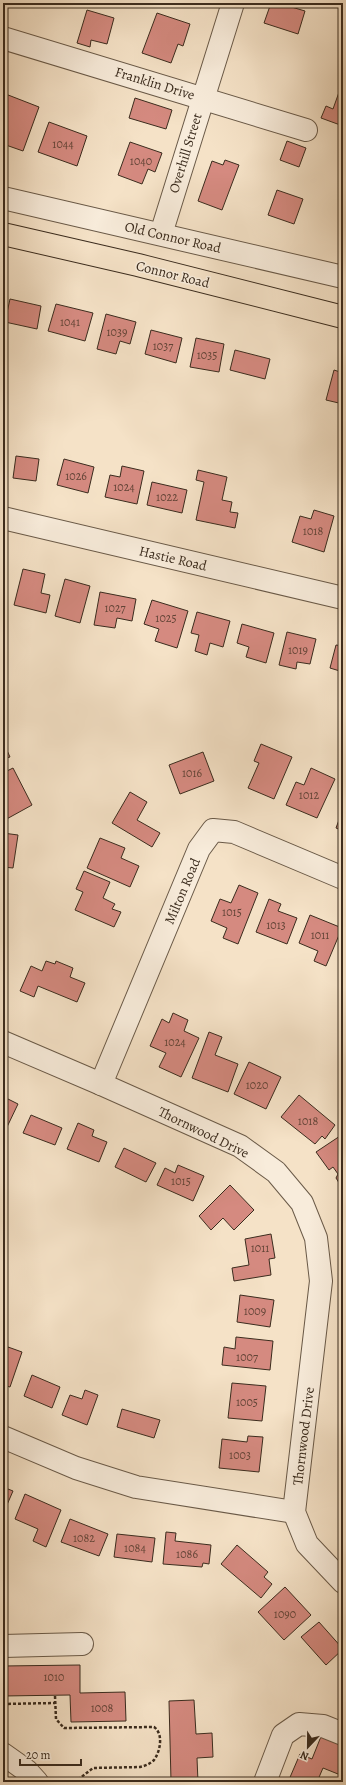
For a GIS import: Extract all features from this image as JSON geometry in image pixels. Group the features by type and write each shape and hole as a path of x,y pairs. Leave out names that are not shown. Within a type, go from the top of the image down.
{"main road":[{"name":"Connor Road","path":"3,234 138,265 343,317"}],"street":[{"name":"Overhill Street","path":"161,234 202,98 233,3"},
{"name":"Franklin Drive","path":"3,38 306,130"},
{"name":"Old Connor Road","path":"3,198 343,277"},
{"name":"Hastie Road","path":"3,518 343,598"},
{"name":"Milton Road","path":"101,1084 200,849 213,830 234,832 343,878"},
{"name":"Thornwood Drive","path":"3,1042 240,1146 276,1172 302,1203 316,1238 321,1281 294,1512 307,1544 343,1582"},
{"path":"3,1437 76,1468 136,1487 294,1512"},
{"path":"3,1646 82,1644"},
{"path":"265,1782 283,1735 299,1724 323,1726 343,1734"},
{"path":"3,1754 27,1771 37,1782"}],"path":[{"path":"55,1696 56,1718 64,1728 154,1727 158,1730 160,1736 158,1754 153,1761 147,1765 140,1767 93,1768 75,1782"},
{"path":"3,1704 55,1703"}],"building":[{"path":"271,3 278,3 305,11 298,34 264,23"},
{"path":"87,10 114,18 107,44 91,40 90,47 77,43"},
{"path":"157,13 190,24 183,46 178,44 171,63 142,53"},
{"path":"343,81 343,126 321,118 326,106 333,109"},
{"path":"3,93 39,107 23,151 3,144"},
{"path":"135,98 172,110 166,129 129,118"},
{"path":"49,122 87,136 77,166 38,152"},
{"path":"287,141 306,148 299,167 280,160"},
{"path":"130,142 162,153 155,172 148,169 142,184 118,175"},
{"path":"225,160 239,165 222,210 198,201 212,161 223,165"},
{"path":"277,190 303,199 294,224 268,215"},
{"path":"10,299 41,306 37,329 5,322"},
{"path":"56,304 93,313 85,341 48,331"},
{"path":"106,314 136,322 130,344 120,341 116,354 97,349"},
{"path":"151,330 182,338 176,363 145,354"},
{"path":"196,338 224,344 219,372 190,367"},
{"path":"235,350 270,359 265,379 230,370"},
{"path":"334,370 343,373 343,404 326,400"},
{"path":"3,439 6,440 3,452"},
{"path":"16,456 39,459 36,481 13,478"},
{"path":"64,459 94,467 88,493 57,485"},
{"path":"122,466 144,471 137,504 105,497 110,475 120,477"},
{"path":"198,470 227,477 222,500 232,502 230,512 238,513 235,528 196,520 204,482 196,480"},
{"path":"152,482 187,490 182,513 147,505"},
{"path":"314,510 334,516 324,552 292,542 300,516 311,519"},
{"path":"23,569 45,574 41,593 50,595 46,613 14,605"},
{"path":"65,579 90,586 80,623 55,616"},
{"path":"100,592 136,599 132,621 117,618 115,628 94,625"},
{"path":"152,600 188,611 177,648 155,641 159,629 144,624"},
{"path":"197,612 230,621 223,647 210,643 207,655 195,651 199,635 191,633"},
{"path":"242,624 274,633 266,663 246,657 249,647 237,643"},
{"path":"287,632 316,639 310,664 297,662 296,669 279,665"},
{"path":"336,645 343,646 343,672 330,668"},
{"path":"261,744 292,757 274,799 248,788 259,763 254,761"},
{"path":"5,746 10,757 3,759 3,747"},
{"path":"203,752 214,781 180,794 169,765"},
{"path":"13,768 32,805 3,821 3,773"},
{"path":"311,768 335,779 317,818 286,805 296,782 304,785"},
{"path":"130,792 147,802 137,820 160,833 152,847 112,823"},
{"path":"343,809 343,831 336,828"},
{"path":"3,833 18,835 13,868 3,867"},
{"path":"100,838 125,848 121,858 139,866 130,887 87,868"},
{"path":"84,871 110,882 103,898 115,904 112,909 121,912 114,927 75,910 83,892 76,889"},
{"path":"239,885 258,893 238,944 223,938 227,928 211,921 220,899 231,903"},
{"path":"269,899 281,904 278,911 297,918 287,944 256,932"},
{"path":"3,907 6,908 3,916"},
{"path":"310,915 342,928 326,966 314,961 318,951 299,943"},
{"path":"46,961 55,964 56,961 73,968 70,977 85,983 77,1002 38,986 34,997 20,991 31,966 42,971"},
{"path":"173,1013 188,1020 184,1031 199,1038 181,1077 159,1067 166,1053 150,1046 162,1019 169,1023"},
{"path":"209,1032 222,1037 215,1055 238,1064 228,1092 192,1078"},
{"path":"249,1062 281,1077 266,1109 234,1094"},
{"path":"3,1089 7,1091 4,1097 18,1104 7,1127 3,1126"},
{"path":"299,1095 335,1125 325,1139 322,1136 315,1144 281,1117"},
{"path":"31,1115 62,1128 55,1145 23,1133"},
{"path":"78,1123 94,1130 92,1136 107,1142 99,1162 67,1149"},
{"path":"343,1134 343,1185 341,1186 336,1178 338,1174 333,1167 329,1170 316,1152"},
{"path":"124,1148 156,1163 146,1182 115,1167"},
{"path":"178,1165 204,1176 193,1201 157,1185 165,1168 175,1173"},
{"path":"230,1185 254,1210 234,1230 223,1218 211,1230 199,1216"},
{"path":"271,1234 275,1258 269,1259 271,1275 234,1281 232,1268 249,1265 245,1239"},
{"path":"240,1295 274,1300 270,1327 237,1322"},
{"path":"236,1337 273,1341 270,1370 222,1365 224,1347 235,1349"},
{"path":"8,1347 22,1352 10,1387 3,1385 3,1362"},
{"path":"32,1375 60,1387 52,1408 24,1396"},
{"path":"232,1383 266,1386 262,1421 228,1418"},
{"path":"85,1390 98,1395 87,1425 62,1415 70,1395 82,1399"},
{"path":"122,1409 160,1420 154,1438 117,1427"},
{"path":"248,1436 263,1437 259,1472 219,1468 222,1439 247,1442"},
{"path":"343,1455 343,1474 340,1474"},
{"path":"3,1487 13,1491 3,1514"},
{"path":"25,1494 61,1510 46,1547 33,1541 38,1529 15,1519"},
{"path":"70,1519 108,1534 99,1556 61,1542"},
{"path":"166,1532 176,1533 175,1541 211,1545 209,1564 203,1563 202,1567 163,1564"},
{"path":"117,1534 155,1538 152,1562 114,1557"},
{"path":"237,1545 268,1572 264,1577 272,1584 261,1598 221,1564"},
{"path":"285,1587 311,1615 284,1640 258,1612"},
{"path":"319,1622 343,1649 326,1665 301,1637"},
{"path":"80,1665 80,1693 125,1692 126,1721 71,1722 70,1695 3,1696 3,1666"},
{"path":"194,1700 196,1734 212,1733 213,1757 197,1758 198,1782 153,1782 171,1781 169,1701"},
{"path":"322,1734 343,1743 343,1776 323,1768 317,1782 288,1782 300,1754 312,1759"}]}
